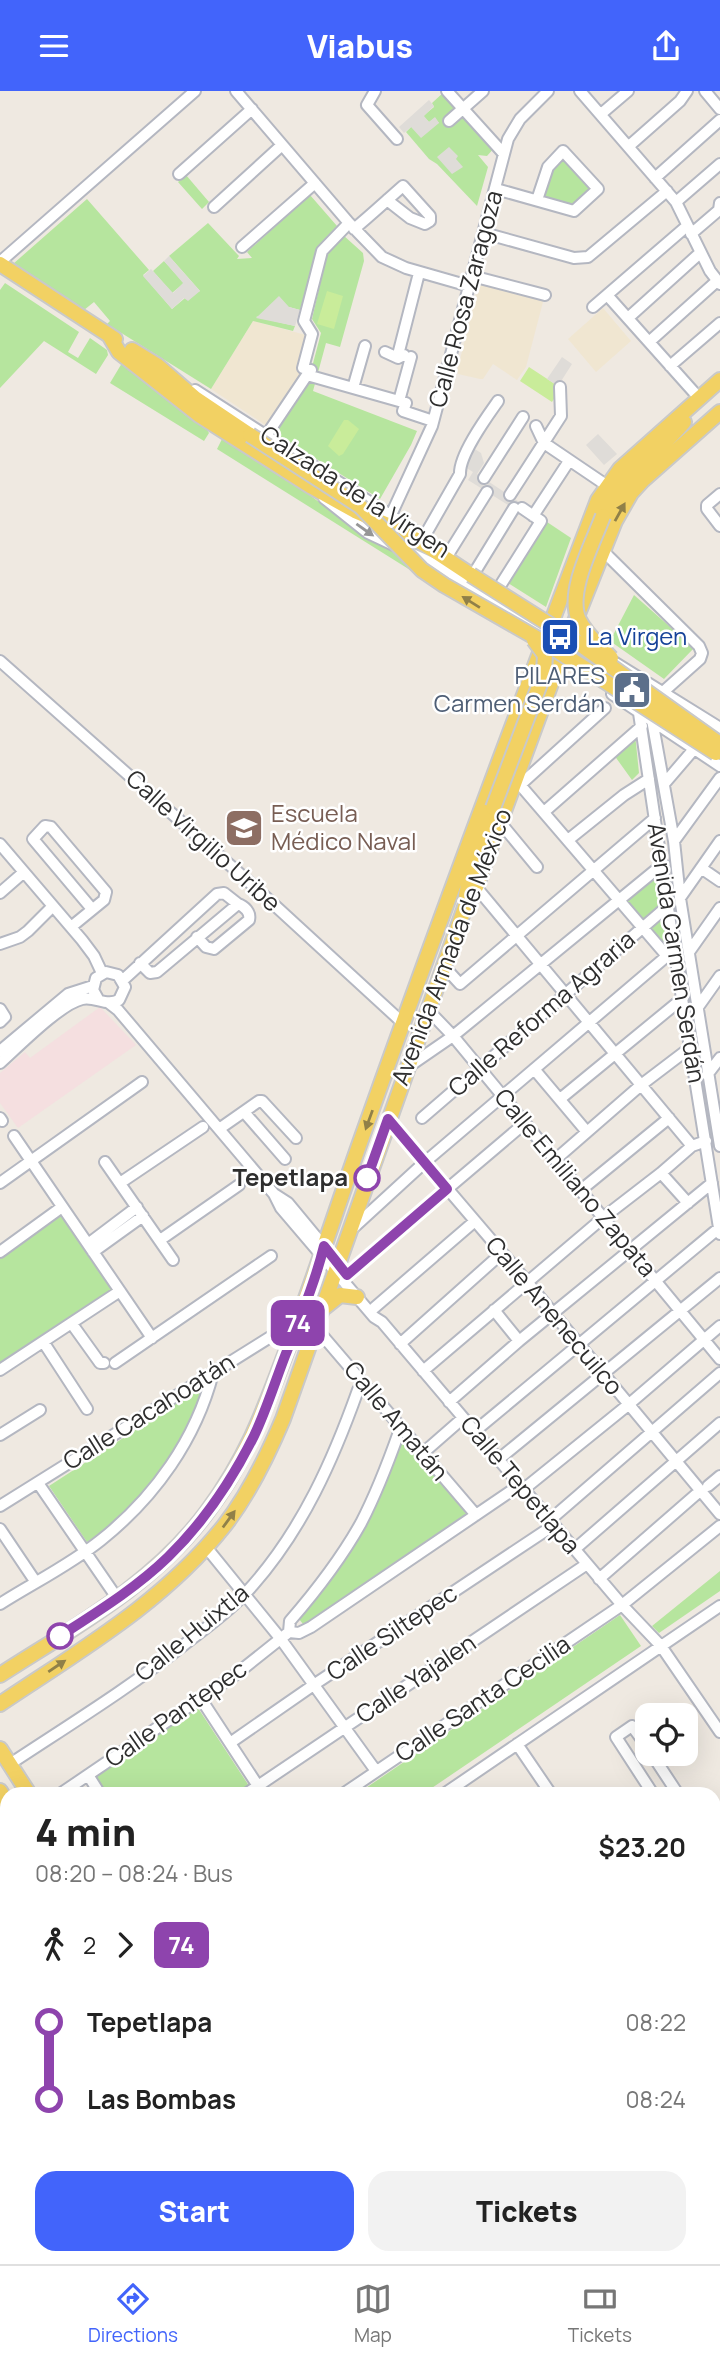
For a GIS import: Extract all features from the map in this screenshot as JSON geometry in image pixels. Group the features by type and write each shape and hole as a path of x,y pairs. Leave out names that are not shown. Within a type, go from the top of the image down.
{"main road":[{"name":"Calzada de la Virgen","path":"0,263 158,366 195,398 360,506 422,570 480,607 547,643 719,755"},
{"name":"Calzada de la Virgen","path":"109,335 119,352 199,415 312,487 474,572 627,673 719,755"},
{"name":"Avenida Armada de México","path":"0,1675 117,1598 168,1557 207,1513 255,1434 552,618 598,500 627,462 717,383"},
{"path":"627,673 583,628 575,606 578,586 603,516 629,477 671,437 717,383"},
{"name":"Avenida Armada de México","path":"0,1704 156,1597 206,1547 241,1502 271,1448 340,1270 348,1232 442,968 465,907 476,887 499,821 518,782 560,659 615,521 631,493 720,412"},
{"path":"465,907 473,860 544,673 545,655 536,642 521,630"},
{"path":"322,1311 340,1295 357,1297"},
{"path":"0,1749 25,1787"}],"street":[{"path":"0,263 195,91"},
{"path":"236,91 248,113 279,149 382,257 418,277 471,281 545,295"},
{"path":"375,91 367,105 397,139"},
{"path":"447,91 504,154"},
{"path":"449,121 483,91"},
{"name":"Calle Rosa Zaragoza","path":"391,515 424,447 433,421 508,139 520,119 548,91"},
{"path":"580,91 676,202 700,253 719,283 649,342"},
{"path":"601,114 628,91"},
{"path":"629,146 680,101 687,91"},
{"path":"705,91 720,109"},
{"path":"179,174 248,113"},
{"path":"655,178 720,120"},
{"path":"214,207 279,149"},
{"path":"496,189 574,211 598,189 563,151 548,167 537,200"},
{"path":"676,202 720,163"},
{"path":"242,247 312,186"},
{"path":"484,233 574,258 588,257 667,191"},
{"path":"266,436 305,372 312,334 304,321 319,260 326,245 387,200"},
{"path":"593,307 689,230 719,210 720,203"},
{"path":"628,318 700,253"},
{"path":"710,271 719,262"},
{"path":"399,401 418,277"},
{"path":"607,295 699,398"},
{"path":"670,366 720,323"},
{"path":"353,388 365,346"},
{"path":"385,352 398,358 405,355"},
{"name":"Calzada de la Virgen","path":"158,366 391,515 474,572 552,618"},
{"path":"305,372 405,403 403,411 433,421"},
{"path":"510,495 561,416 560,387"},
{"path":"424,537 460,474 460,464 475,433 498,401"},
{"path":"484,478 523,417"},
{"path":"536,426 544,443 607,485"},
{"path":"500,586 569,461"},
{"path":"312,487 368,533 436,565 547,633"},
{"path":"449,553 487,492"},
{"path":"719,498 707,505 707,509 720,526"},
{"path":"474,572 518,508 537,518"},
{"path":"603,551 699,646 702,653 700,659 663,692"},
{"name":"Calzada de la Virgen","path":"566,644 583,653 612,660 627,673 646,681 720,728"},
{"path":"560,659 616,697"},
{"name":"Calle Virgilio Uribe","path":"0,661 404,1024"},
{"path":"616,697 608,682 609,676 618,668 627,673"},
{"name":"Avenida Carmen Serdán","path":"646,681 649,779 663,864 671,955 683,998 720,1231"},
{"name":"Avenida Carmen Serdán","path":"616,697 639,713 647,724 664,784 720,1146"},
{"path":"348,1232 425,1162 671,955 618,899 518,782 605,708"},
{"path":"544,812 647,724 694,749 719,755"},
{"path":"664,784 694,749"},
{"path":"674,842 720,778"},
{"path":"568,840 624,795 649,779"},
{"path":"442,968 460,984 655,818"},
{"path":"499,821 537,867"},
{"path":"71,927 104,900 106,892 51,827 45,826 33,838 92,908"},
{"path":"681,898 720,841"},
{"path":"0,844 94,955 102,973"},
{"path":"407,1068 453,1037 663,864"},
{"path":"701,868 720,881"},
{"path":"0,893 24,872"},
{"path":"476,887 692,1146"},
{"path":"123,980 217,894 224,893 237,904 243,905 249,913 249,920 218,947 210,950 197,937"},
{"path":"140,963 153,974 237,904"},
{"path":"0,944 29,931 53,906"},
{"path":"689,952 720,908"},
{"name":"Calle Reforma Agraria","path":"422,1118 662,911"},
{"path":"104,1001 94,993 96,978 102,973 116,973 123,980 125,987 121,997 124,1018"},
{"path":"698,1007 720,976"},
{"path":"0,1051 71,998 93,986"},
{"path":"0,1063 71,998 104,1001 121,997"},
{"path":"560,1099 683,998"},
{"name":"Calle Tepetlapa","path":"104,1001 124,1018 274,1194 281,1208 374,1308 400,1344 599,1579 661,1646 720,1732"},
{"path":"0,1009 5,1017 0,1022"},
{"name":"Calle Emiliano Zapata","path":"427,1009 556,1159 720,1359"},
{"path":"556,1159 641,1085 691,1047"},
{"path":"696,1076 709,1075 720,1058"},
{"name":"Calle Emiliano Zapata","path":"534,1069 587,1132"},
{"path":"0,1183 142,1082"},
{"path":"219,1129 262,1101 296,1139"},
{"path":"244,1112 285,1159"},
{"path":"581,1190 669,1118"},
{"name":"Calle Anenecuilco","path":"388,1119 651,1433 676,1462 704,1488 720,1514"},
{"path":"340,1270 447,1189 525,1123"},
{"path":"120,1183 203,1127"},
{"path":"14,1136 152,1338"},
{"path":"423,1371 604,1217 692,1146 706,1141"},
{"path":"105,1162 173,1260"},
{"path":"661,1173 688,1203"},
{"path":"449,1402 552,1313 712,1183"},
{"path":"160,1240 239,1185"},
{"path":"0,1252 62,1207"},
{"path":"91,1248 140,1212"},
{"path":"374,1308 475,1221"},
{"path":"475,1431 655,1281 720,1231"},
{"path":"400,1344 502,1253"},
{"path":"72,1324 100,1363 110,1363 152,1338 271,1256"},
{"name":"Calle Tepetlapa","path":"340,1270 357,1297 374,1317 382,1322"},
{"path":"499,1459 720,1278"},
{"path":"0,1370 121,1291"},
{"path":"494,1310 519,1341"},
{"name":"Calle Cacahoatán","path":"0,1506 299,1319"},
{"name":"Calle Pantepec","path":"284,1635 299,1633 311,1627 476,1515 522,1487 628,1405 720,1326"},
{"name":"Calle Amatán","path":"316,1328 476,1515"},
{"path":"44,1343 87,1409"},
{"path":"0,1604 84,1552 134,1511 177,1458 206,1401 213,1373"},
{"name":"Calle Siltepec","path":"230,1743 552,1522 720,1373"},
{"name":"Calle Huixtla","path":"10,1764 154,1669 207,1628 253,1585 302,1518 336,1452 358,1390 364,1384"},
{"path":"0,1435 40,1410"},
{"path":"423,1453 463,1418"},
{"path":"575,1549 720,1423"},
{"name":"Calle Pantepec","path":"70,1787 235,1675 284,1635 290,1621 335,1563 360,1524 402,1429"},
{"path":"599,1579 720,1476"},
{"path":"38,1483 117,1598"},
{"name":"Calle Santa Cecilia","path":"353,1787 622,1605 720,1526"},
{"path":"0,1529 35,1581"},
{"path":"206,1547 244,1594 284,1635 376,1771"},
{"name":"Calle Yajalen","path":"258,1786 587,1564"},
{"path":"454,1787 720,1606"},
{"path":"201,1699 258,1786"},
{"path":"635,1730 632,1726 616,1737 648,1787"},
{"path":"517,1744 546,1787"},
{"path":"660,1766 673,1787"},
{"path":"88,1775 96,1787"}],"shaded area":[{"path":"429,100 434,106 424,116 429,122 435,117 439,123 421,138 411,127 404,133 399,127"},
{"path":"449,147 458,156 456,159 463,167 452,174 437,157"},
{"path":"169,256 200,291 188,301 184,298 172,309 143,276 151,269 173,293 183,283 164,261"},
{"path":"480,281 544,298 526,367 517,380 493,364 483,379 458,374"},
{"path":"279,296 289,307 300,310 295,326 256,318"},
{"path":"603,308 631,341 596,372 568,339"},
{"path":"253,321 306,335 297,367 308,371 270,428 211,389"},
{"path":"562,357 572,364 558,386 547,379"},
{"path":"598,434 617,454 604,465 586,445"},
{"path":"470,446 481,453 484,463 477,474 524,505 519,512 468,480 473,472 460,464"},
{"path":"100,1007 136,1045 18,1128 0,1103 0,1073 25,1052 30,1058"}],"green space":[{"path":"445,91 495,147 487,156 478,155 488,167 477,206 406,132 411,127 439,123 435,118 429,122 423,116 434,107 432,103"},
{"path":"564,157 591,189 573,206 542,197 553,165"},
{"path":"186,175 209,202 202,209 178,182"},
{"path":"310,195 337,226 318,246 300,310 289,307 256,317 295,326 293,331 253,321 211,389 107,324 110,321 94,302 84,310 13,264 87,199 149,270 143,275 172,309 185,298 200,291 169,256 208,223 239,256 237,259 252,258 247,252"},
{"path":"343,235 363,253 364,261 340,347 326,343 313,391 417,431 380,499 272,431 311,371 321,333 312,319 328,250"},
{"path":"164,261 184,283 172,293 153,271"},
{"path":"5,283 79,332 68,352 78,358 90,338 107,350 108,355 96,374 44,341 0,388 0,290"},
{"path":"327,291 343,296 334,329 317,324"},
{"path":"122,363 188,417 206,428 209,433 204,441 110,383"},
{"path":"529,367 561,388 552,402 520,381"},
{"path":"344,420 359,429 339,456 328,446"},
{"path":"222,439 311,496 370,541 418,562 466,605 217,449"},
{"path":"544,520 571,538 546,607 505,581"},
{"path":"634,595 694,648 664,679 610,641"},
{"path":"635,734 639,773 632,780 614,755"},
{"path":"656,872 668,951 621,900"},
{"path":"62,1212 119,1289 0,1371 0,1255"},
{"path":"205,1385 199,1408 172,1458 132,1511 87,1542 49,1486"},
{"path":"403,1435 471,1515 310,1625 303,1624 299,1613 336,1564"},
{"path":"720,1571 720,1591 659,1633 652,1626"},
{"path":"620,1615 641,1646 433,1787 367,1787"},
{"path":"198,1708 250,1787 101,1787 94,1776"}],"bus line":[{"name":"74","path":"60,1636 148,1574 168,1557 207,1513 255,1434 324,1246 347,1275 447,1189 388,1119 367,1178"}],"place":[{"name":"La Virgen","path":"560,637"},
{"name":"PILARES Carmen Serdán","path":"632,690"},
{"name":"Escuela Médico Naval","path":"244,828"},
{"name":"Tepetlapa","path":"367,1178"}]}
